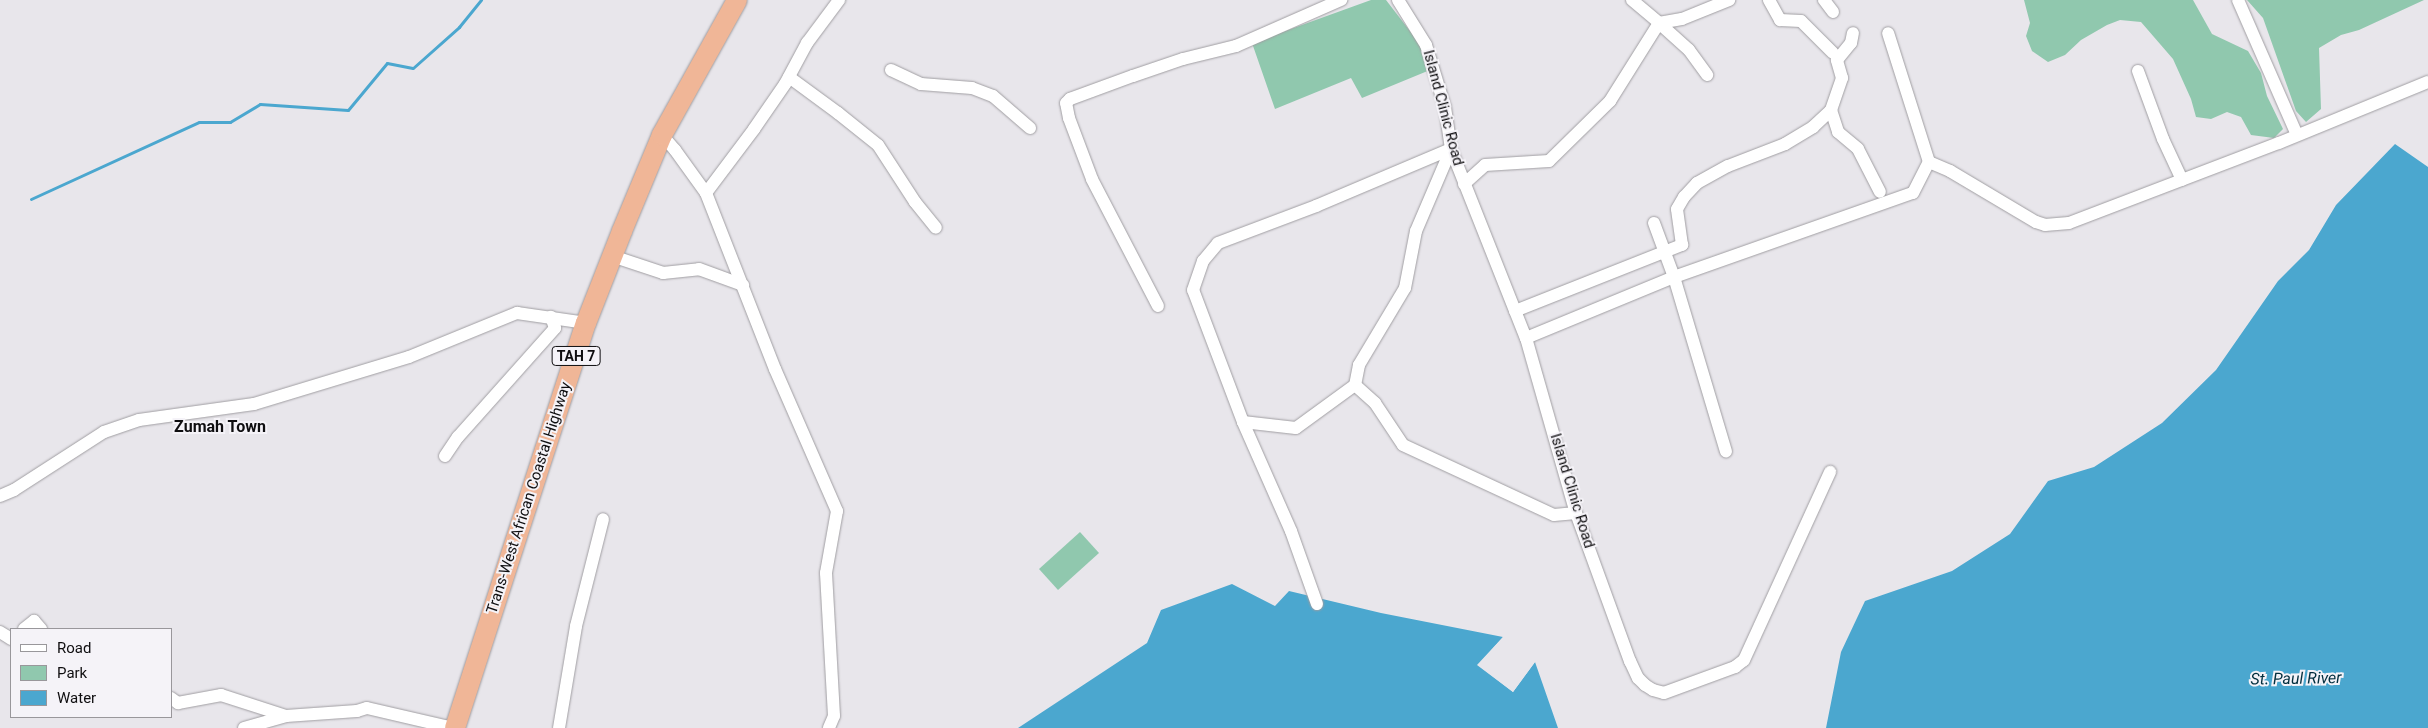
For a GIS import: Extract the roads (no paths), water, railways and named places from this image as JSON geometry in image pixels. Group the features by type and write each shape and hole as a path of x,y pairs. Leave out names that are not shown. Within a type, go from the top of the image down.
{"highway":[{"name":"Trans-West African Coastal Highway","path":"454,728 586,323 612,256 662,135 738,0"}],"street":[{"path":"706,193 754,129 789,77 807,43 839,0"},
{"path":"1158,306 1092,179 1069,118 1066,103 1070,99 1132,76 1183,59 1236,46 1341,0"},
{"name":"Island Clinic Road","path":"1398,0 1426,46 1445,107 1451,149 1526,338 1576,513 1638,678 1653,690 1664,693 1735,667 1744,660 1830,472"},
{"path":"1632,0 1689,50 1707,75"},
{"path":"1464,184 1485,165 1549,161 1610,102 1659,23 1682,19 1729,0"},
{"path":"1769,0 1780,20 1800,21 1833,52"},
{"path":"1824,0 1833,12"},
{"path":"2238,0 2297,135"},
{"path":"1526,338 1674,277 1913,193 1929,162 1888,32"},
{"path":"1515,311 1682,245 1677,209 1684,197 1697,183 1728,166 1785,144 1813,127 1831,110 1842,78 1837,60 1851,43 1853,33"},
{"path":"891,70 921,84 972,88 993,96 1030,128"},
{"path":"2138,71 2163,139 2182,180"},
{"path":"789,77 838,113 878,146 915,202 936,228"},
{"path":"1929,162 1950,171 2036,222 2045,225 2077,220 2428,82"},
{"path":"1831,110 1838,132 1858,149 1880,192"},
{"path":"662,135 706,193 774,369 837,511 826,573 834,716 828,728"},
{"path":"1243,422 1296,428 1355,385 1359,366 1406,288 1416,231 1451,149"},
{"path":"1318,604 1291,532 1243,422 1192,290 1202,261 1218,243 1316,206 1451,149"},
{"path":"1654,223 1674,277 1726,451"},
{"path":"612,256 663,273 699,269 743,285"},
{"path":"0,496 14,490 104,432 140,420 254,404 409,357 516,313 586,323"},
{"path":"445,456 458,437 555,328 551,317"},
{"path":"1355,385 1375,402 1402,444 1554,515 1576,513"},
{"path":"559,728 576,626 603,519"},
{"path":"25,628 34,621 40,628"},
{"path":"172,699 178,703 221,695 286,716"},
{"path":"244,728 286,716 357,711 367,708 454,728"}],"water":[{"name":"St. Paul River","path":"2395,144 2428,167 2428,728 1826,728 1841,652 1865,601 1952,571 2010,534 2048,481 2094,467 2162,423 2216,370 2278,281 2309,250 2336,205"},
{"path":"1232,584 1275,606 1289,591 1381,613 1503,637 1478,665 1513,692 1535,662 1558,728 1018,728 1147,643 1161,610"}],"waterway":[{"path":"31,199 199,122 230,122 260,104 348,110 387,63 413,68 459,27 481,0"}],"district":[{"name":"Zumah Town","path":"220,427"}]}
